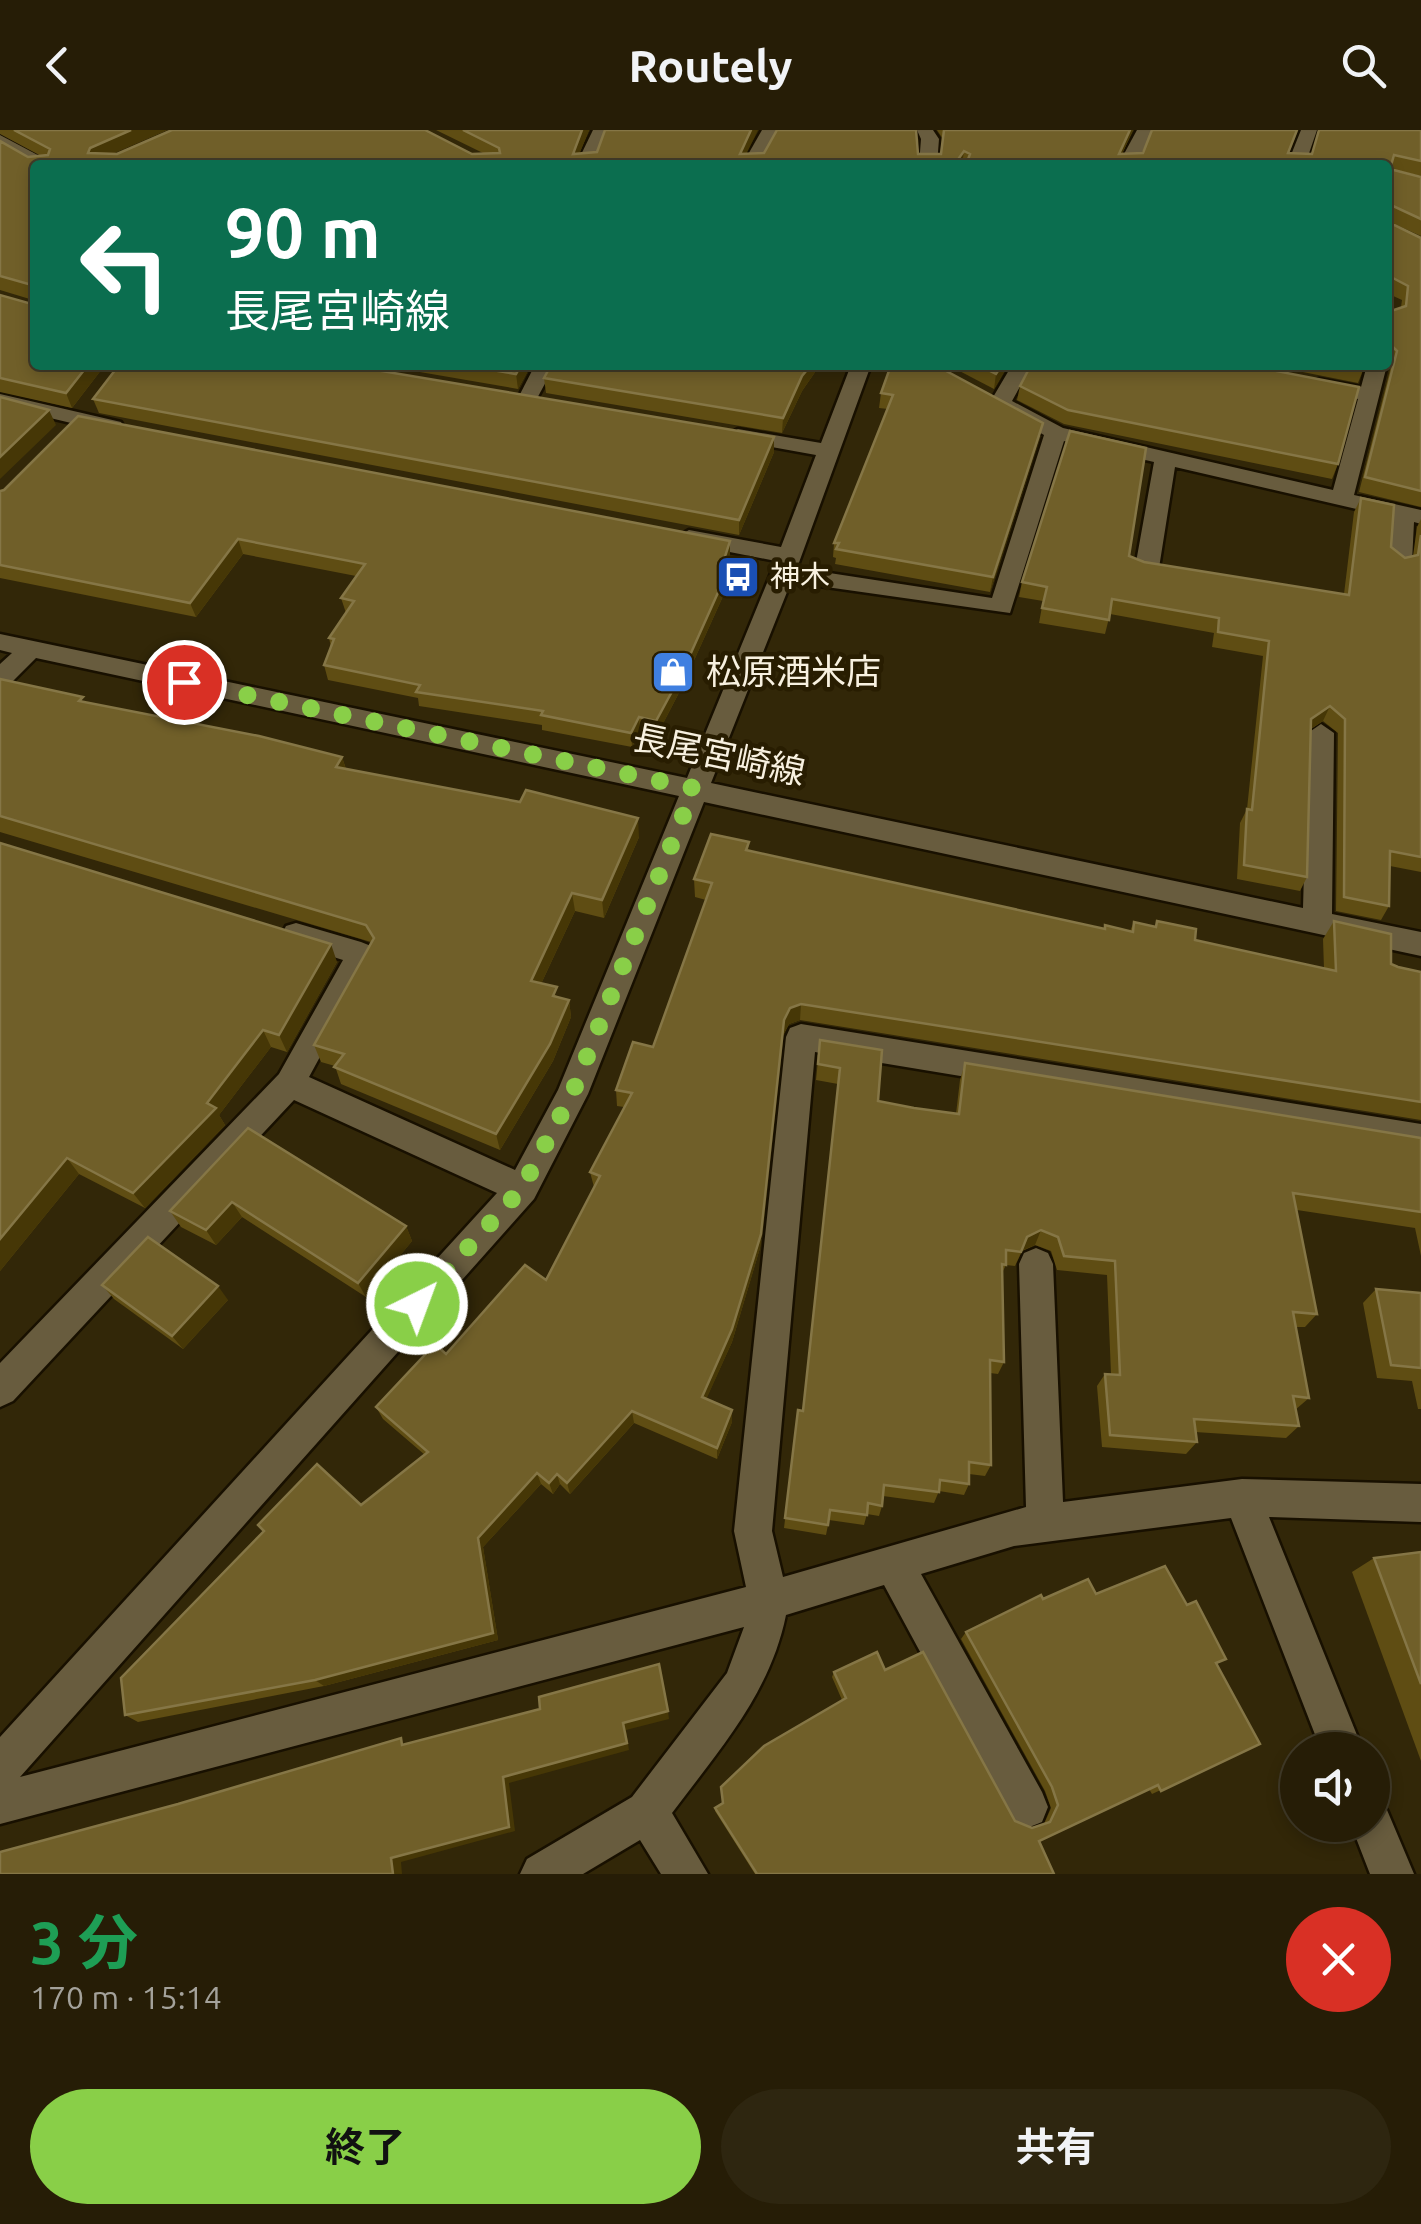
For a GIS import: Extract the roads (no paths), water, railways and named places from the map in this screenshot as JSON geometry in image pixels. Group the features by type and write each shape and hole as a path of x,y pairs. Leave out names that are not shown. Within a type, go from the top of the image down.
{"street":[{"path":"587,160 602,130"},
{"path":"754,160 768,132 776,130"},
{"path":"924,130 930,140 928,160"},
{"path":"1130,160 1145,130"},
{"path":"1300,160 1309,130"},
{"path":"0,140 34,160"},
{"path":"528,400 542,370"},
{"path":"0,1768 522,1188 572,1094 786,565 858,370"},
{"path":"1018,370 993,400 1056,433 1412,515 1400,562"},
{"path":"1342,499 1376,370"},
{"path":"1294,380 1370,395"},
{"path":"72,426 99,392"},
{"path":"0,400 72,426 136,431"},
{"path":"723,433 828,451"},
{"path":"662,532 786,565 1002,607 1056,433"},
{"path":"1147,568 1166,458"},
{"name":"長尾宮崎線","path":"0,642 1421,944"},
{"path":"0,680 29,650"},
{"path":"1316,923 1320,733"},
{"path":"0,1389 290,1083 361,954 266,926"},
{"path":"542,1874 647,1812 741,1687 759,1650 769,1601 753,1531 801,1037 1421,1138"},
{"path":"290,1083 522,1188"},
{"path":"1036,1264 1045,1522"},
{"path":"0,1803 769,1601 1014,1527 1242,1498 1421,1504"},
{"path":"1242,1498 1335,1732"},
{"path":"895,1566 1027,1808"},
{"path":"647,1812 686,1874"},
{"path":"1379,1842 1392,1874"}],"place":[{"name":"神木","path":"738,577"},
{"name":"松原酒米店","path":"673,672"}]}
